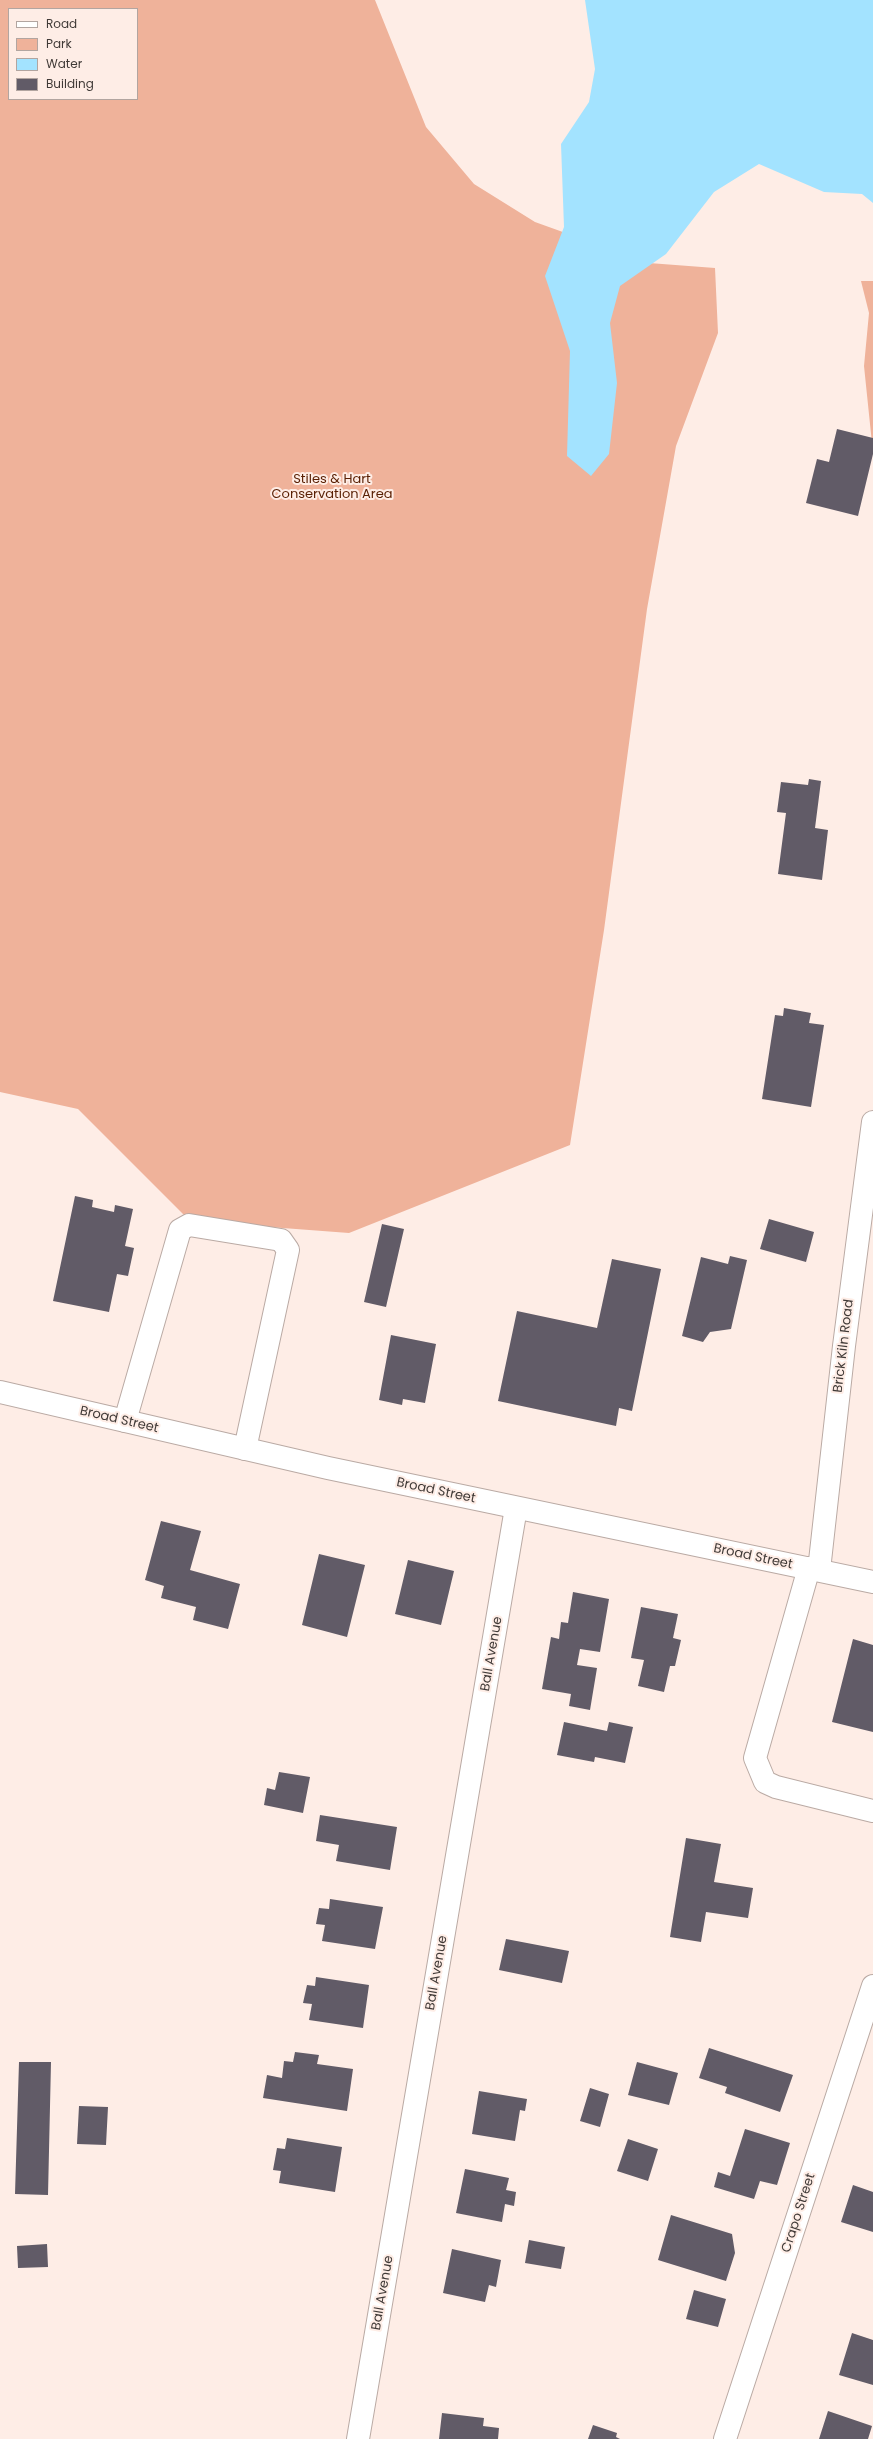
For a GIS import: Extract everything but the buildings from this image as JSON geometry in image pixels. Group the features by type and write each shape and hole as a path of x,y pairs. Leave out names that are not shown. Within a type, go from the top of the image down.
{"street":[{"name":"Brick Kiln Road","path":"873,1122 814,1569 755,1758 765,1782 776,1787 873,1811"},
{"path":"125,1421 180,1230 189,1225 281,1240 288,1250 245,1449"},
{"name":"Broad Street","path":"0,1392 245,1449 516,1508 873,1582"},
{"name":"Ball Avenue","path":"358,2439 516,1508"},
{"name":"Crapo Street","path":"725,2439 873,1986"}],"green space":[{"name":"Stiles & Hart Conservation Area","path":"0,0 375,0 426,127 474,184 535,222 649,263 715,268 718,333 676,446 647,609 604,930 570,1145 349,1233 190,1221 78,1109 0,1092"},
{"path":"861,281 873,281 873,453 864,366 869,313"}],"water":[{"path":"585,0 873,0 873,203 862,194 824,192 759,164 714,192 666,254 620,286 610,323 617,383 609,454 591,476 567,456 570,351 545,276 564,227 561,144 589,102 595,69"}]}
